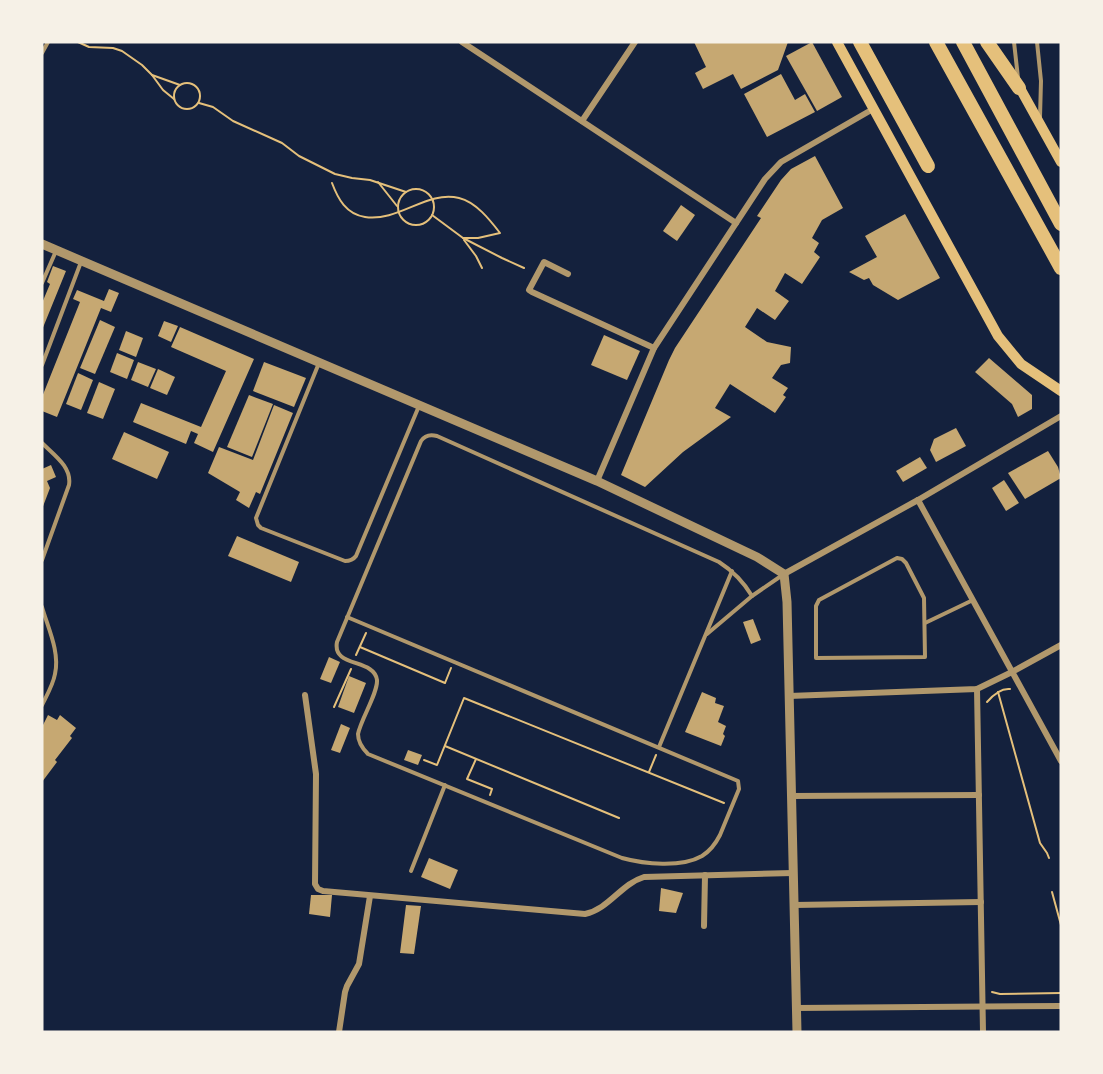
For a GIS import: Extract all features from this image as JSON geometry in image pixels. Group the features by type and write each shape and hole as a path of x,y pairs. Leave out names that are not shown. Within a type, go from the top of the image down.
{"highway":[{"path":"860,42 928,166"},
{"path":"936,42 1061,268"},
{"path":"963,42 1061,224"},
{"path":"987,42 1019,88"}],"main road":[{"path":"837,42 998,336 1021,364 1061,391"},
{"path":"994,42 1061,162"}],"street":[{"path":"462,42 736,223"},
{"path":"582,121 635,42"},
{"path":"597,481 654,348 765,178 781,162 873,109"},
{"path":"42,244 597,481 757,557 784,574 788,602 797,1032"},
{"path":"568,274 544,262 529,290 654,348"},
{"path":"784,574 918,500 1061,416"},
{"path":"918,500 1061,761"},
{"path":"789,696 977,689 1061,645"},
{"path":"977,689 983,1032"},
{"path":"305,695 316,774 315,884 323,891 585,914 597,910 627,885 645,877 793,873"},
{"path":"791,796 979,795"},
{"path":"704,926 705,875"},
{"path":"339,1032 347,986 359,964 370,896"},
{"path":"794,905 981,902"},
{"path":"796,1008 1061,1005"}],"lane":[{"path":"42,53 48,42"},
{"path":"1014,42 1019,88"},
{"path":"1037,42 1041,81 1039,124"},
{"path":"42,284 56,250"},
{"path":"42,365 81,261"},
{"path":"320,362 256,518 261,528 345,561 353,559 420,405"},
{"path":"347,617 738,781 740,789 720,835 706,853 684,862 654,863 622,858 368,754 358,739 377,681 374,672 343,658 336,651 337,642 347,617 421,441 430,435 437,436 719,562 732,571 752,596"},
{"path":"42,443 65,466 70,478 42,560"},
{"path":"897,558 906,563 924,598 924,624 925,657 816,658 816,606 819,600 897,558"},
{"path":"659,747 732,571"},
{"path":"706,634 752,596 784,574"},
{"path":"924,624 973,600"},
{"path":"42,607 55,650 56,667 42,705"},
{"path":"411,871 445,785"}],"path":[{"path":"78,42 122,51 142,65 163,90 183,109 192,108 198,104 201,95 198,88 191,83 183,84 175,92 174,100"},
{"path":"152,75 180,86"},
{"path":"198,104 213,107 233,121 282,143 299,156 335,174 378,182 406,192"},
{"path":"378,182 405,222 422,224 432,215 434,205 426,192 412,189 400,198 397,207"},
{"path":"332,183 342,204 358,216 379,218 451,196 462,198 480,210 500,233 478,238 463,238"},
{"path":"432,215 463,238 524,268"},
{"path":"463,238 482,268"},
{"path":"360,647 445,683 454,662"},
{"path":"983,709 997,693 1040,843 1049,858"},
{"path":"424,760 437,765 464,698 732,806"},
{"path":"445,746 620,818"},
{"path":"649,772 659,747"},
{"path":"476,759 467,778 492,789 486,803"},
{"path":"1052,892 1061,925"},
{"path":"988,987 991,992 1000,994 1061,993"}],"building":[{"path":"694,42 788,42 778,70 741,89 733,74 703,89 695,73 706,67"},
{"path":"812,42 842,97 817,111 786,56"},
{"path":"781,74 795,100 805,94 815,112 767,137 744,94"},
{"path":"815,156 843,208 822,220 812,238 819,243 814,252 820,257 802,284 785,273 775,291 789,301 775,320 757,308 745,327 767,342 791,347 790,363 781,365 772,378 788,388 783,395 786,397 775,413 730,384 715,408 731,417 683,452 645,487 621,475 675,348 761,218 757,216 781,180 791,169"},
{"path":"681,205 695,215 677,241 663,231"},
{"path":"905,214 940,278 898,300 873,285 869,278 864,280 849,272 877,257 865,236"},
{"path":"53,266 66,271 42,330 42,303 50,284 47,282"},
{"path":"109,289 119,293 111,312 101,308 57,417 42,411 42,397 80,302 73,299 77,290 104,301"},
{"path":"100,320 115,327 95,374 80,368"},
{"path":"164,321 178,326 171,342 158,336"},
{"path":"180,327 254,359 213,452 194,443 198,434 191,431 186,444 133,422 141,403 201,427 226,371 171,347"},
{"path":"126,331 143,338 136,357 119,350"},
{"path":"604,335 640,351 627,380 591,365"},
{"path":"117,353 134,360 127,379 110,372"},
{"path":"989,358 1032,395 1032,409 1018,417 1012,404 975,372"},
{"path":"138,362 156,369 148,387 131,380"},
{"path":"264,362 306,378 294,407 253,391"},
{"path":"158,369 175,377 167,395 150,388"},
{"path":"78,373 93,380 81,410 66,404"},
{"path":"99,382 115,389 103,419 87,413"},
{"path":"249,395 273,404 252,457 227,447"},
{"path":"274,405 293,413 260,494 256,492 249,508 236,500 240,492 208,473 219,447 253,460"},
{"path":"956,428 966,446 936,462 930,450 934,439"},
{"path":"124,432 169,452 157,479 112,459"},
{"path":"1048,451 1058,467 1061,478 1025,499 1008,473"},
{"path":"920,457 927,468 903,482 896,471"},
{"path":"51,465 56,477 47,481 50,488 42,509 42,469"},
{"path":"1004,480 1019,503 1006,511 992,488"},
{"path":"237,536 299,562 291,582 228,556"},
{"path":"753,619 761,640 751,644 743,622"},
{"path":"329,657 340,662 331,683 320,679"},
{"path":"349,676 366,683 354,713 338,707"},
{"path":"702,692 716,698 715,703 724,706 718,722 726,726 721,746 685,732"},
{"path":"48,715 57,720 60,715 76,728 70,736 72,738 55,760 57,762 42,782 42,727"},
{"path":"341,724 350,728 340,753 331,750"},
{"path":"408,750 422,755 418,765 404,760"},
{"path":"429,858 458,870 450,889 421,877"},
{"path":"661,888 683,893 676,913 659,911"},
{"path":"311,895 332,895 330,917 309,914"},
{"path":"406,905 421,906 414,954 400,953"}]}
